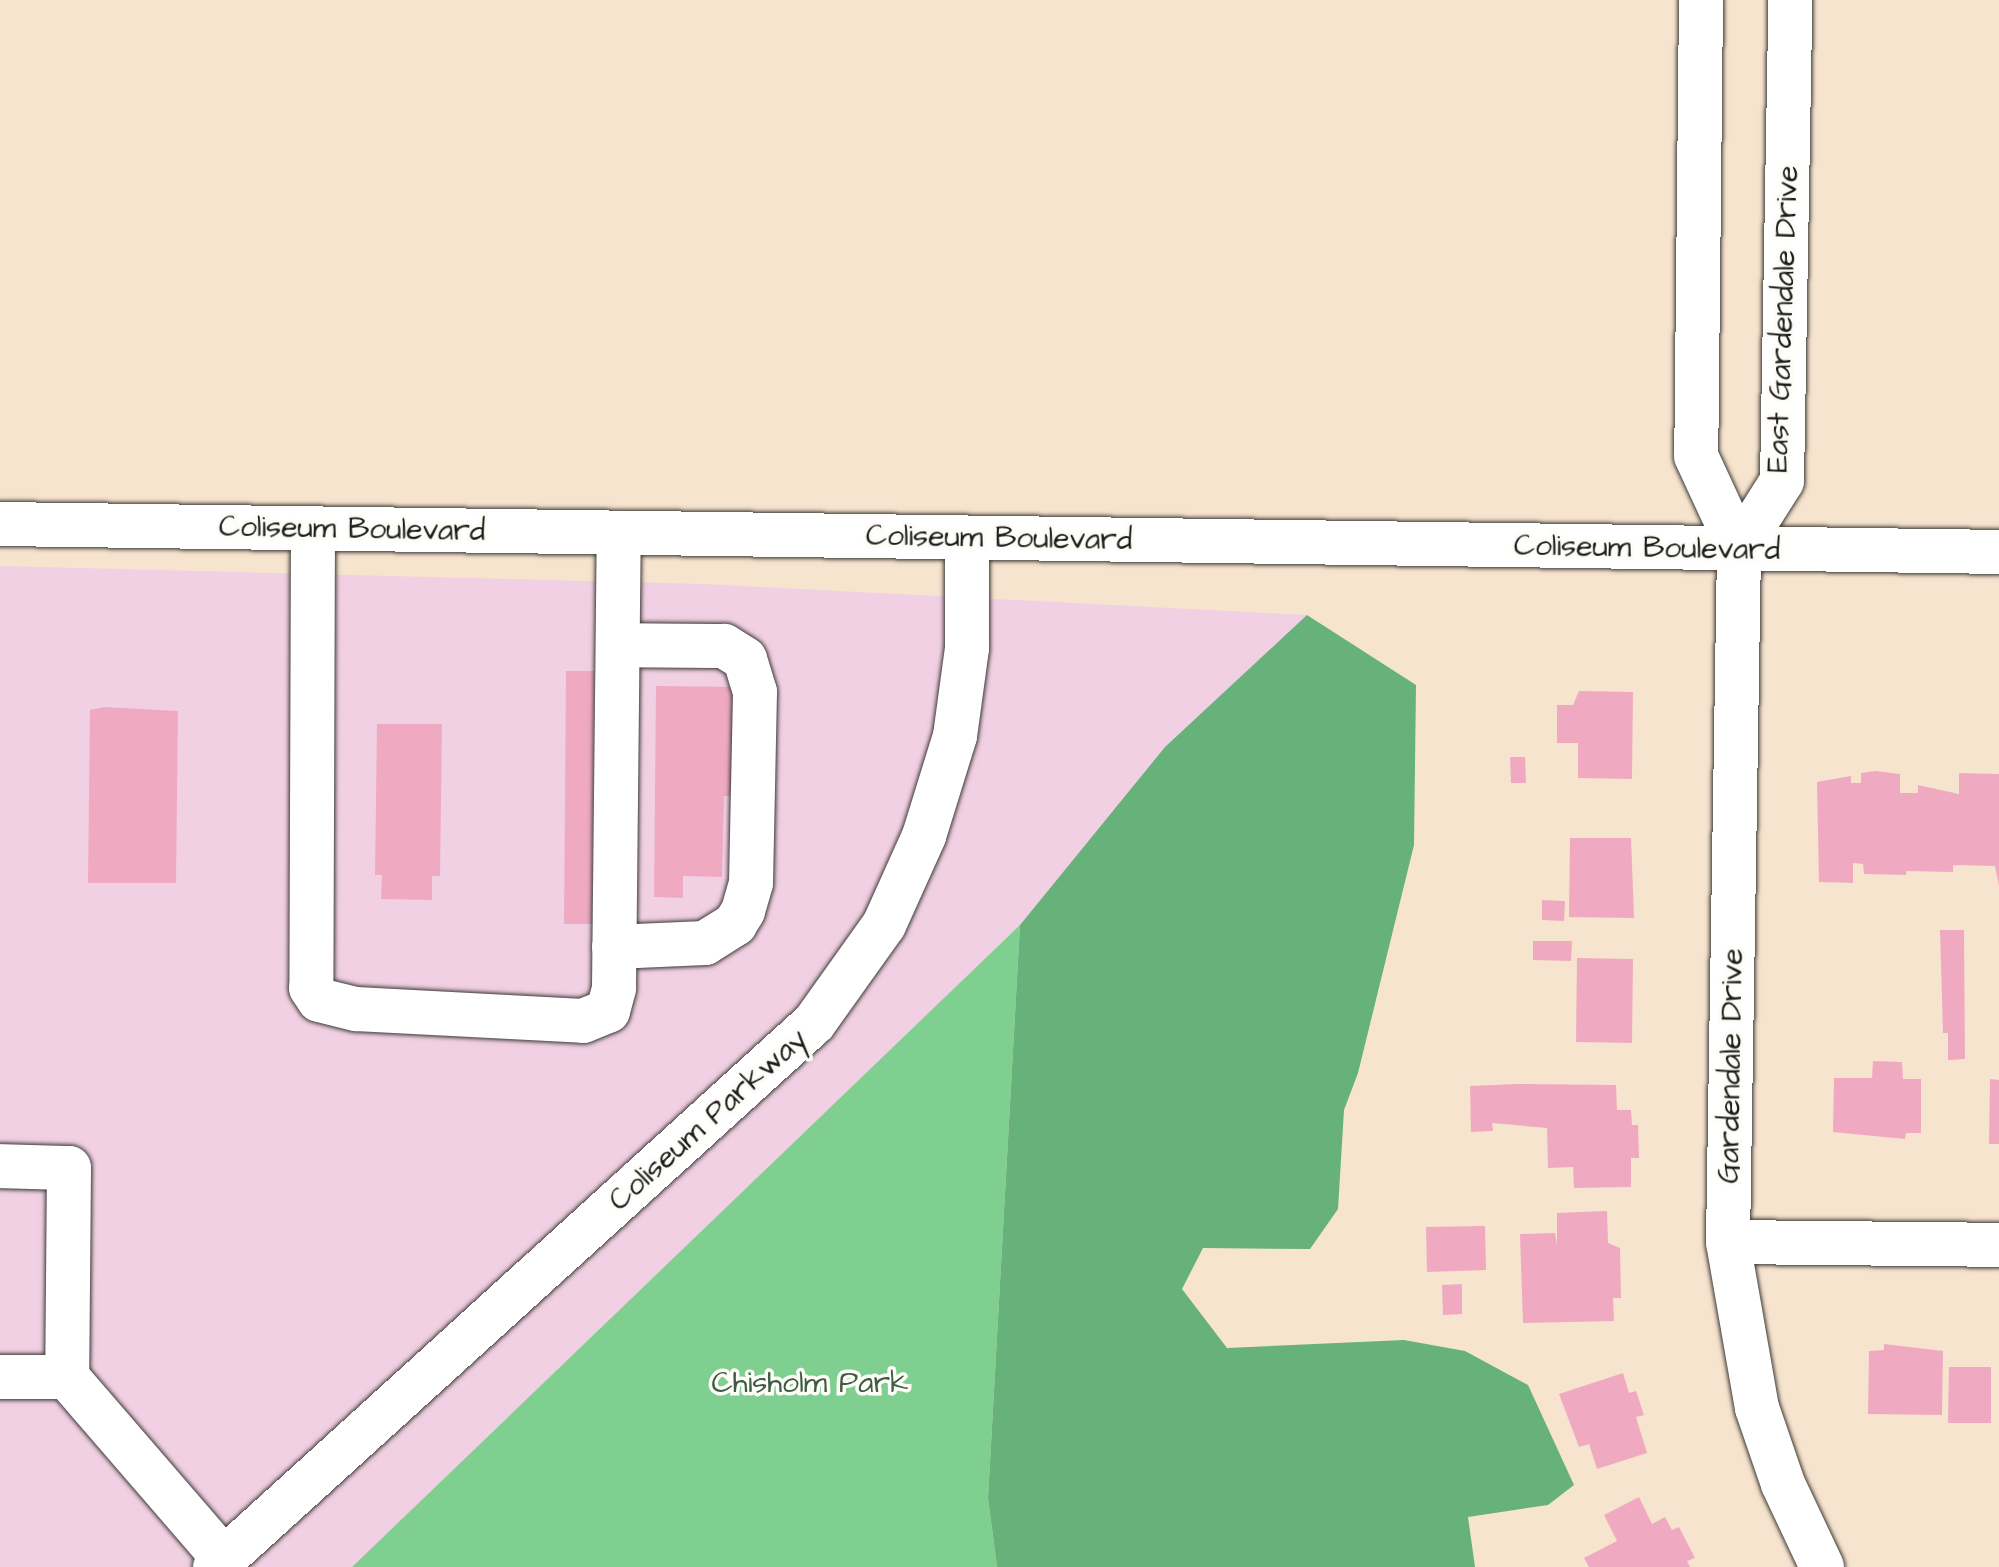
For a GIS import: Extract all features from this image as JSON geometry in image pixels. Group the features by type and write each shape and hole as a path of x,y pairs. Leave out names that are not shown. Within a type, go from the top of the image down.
{"street":[{"path":"1701,0 1696,456 1739,549"},
{"name":"East Gardendale Drive","path":"1739,549 1782,481 1790,0"},
{"name":"Coliseum Boulevard","path":"0,524 1999,552"},
{"path":"313,528 311,988 319,1000 356,1009 583,1021 608,1011 614,947 619,533"},
{"name":"Coliseum Parkway","path":"220,1563 814,1023 884,925 924,836 955,736 967,648 967,538"},
{"name":"Gardendale Drive","path":"1739,549 1728,1242 1757,1408 1783,1484 1822,1567"},
{"path":"614,947 705,943 735,924 743,911 751,883 755,692 745,659 724,646 618,645"},
{"path":"0,1166 69,1168 67,1377 220,1563"},
{"path":"1728,1242 1999,1245"},
{"path":"0,1377 67,1377"}],"shaded area":[{"path":"0,566 703,584 1307,615 1165,747 1020,925 352,1567 0,1567"}],"green space":[{"path":"1307,615 1416,685 1414,845 1358,1073 1344,1110 1338,1209 1310,1249 1203,1248 1182,1289 1227,1348 1404,1340 1465,1351 1528,1385 1574,1485 1548,1505 1468,1517 1475,1567 997,1567 988,1498 1020,925 1165,747"},
{"name":"Chisholm Park","path":"1020,925 988,1498 997,1567 352,1567"}],"building":[{"path":"566,671 594,671 592,924 564,924"},
{"path":"656,686 740,687 740,796 724,796 722,877 683,876 683,898 654,897"},
{"path":"1579,691 1633,692 1632,779 1578,778 1578,743 1557,743 1557,705 1573,705"},
{"path":"104,707 178,711 176,883 88,883 90,710"},
{"path":"377,724 442,724 440,876 432,876 432,900 381,899 382,875 375,875"},
{"path":"1510,757 1525,757 1526,783 1511,783"},
{"path":"1861,773 1900,774 1900,793 1918,793 1918,785 1959,794 1959,773 1999,774 1999,886 1995,866 1953,865 1953,872 1906,871 1906,875 1864,874 1863,864 1853,863 1853,883 1819,882 1817,782 1851,776 1851,783 1861,783"},
{"path":"1570,838 1631,838 1634,918 1569,917"},
{"path":"1542,900 1565,901 1564,921 1542,920"},
{"path":"1940,930 1964,930 1965,1059 1948,1060 1948,1033 1943,1033"},
{"path":"1533,941 1572,941 1571,961 1533,960"},
{"path":"1577,958 1633,959 1632,1043 1576,1042"},
{"path":"1873,1061 1902,1062 1903,1079 1921,1079 1921,1133 1906,1133 1905,1139 1833,1132 1834,1078 1872,1078"},
{"path":"1990,1079 1999,1080 1999,1144 1989,1144"},
{"path":"1616,1085 1617,1110 1631,1110 1632,1125 1638,1125 1639,1158 1631,1158 1631,1187 1574,1188 1573,1167 1548,1168 1547,1128 1492,1123 1493,1131 1471,1132 1470,1086"},
{"path":"1607,1211 1608,1243 1620,1248 1621,1298 1613,1298 1614,1321 1523,1323 1520,1234 1555,1233 1557,1245 1557,1213"},
{"path":"1485,1226 1486,1270 1427,1272 1426,1227"},
{"path":"1462,1284 1462,1314 1443,1315 1442,1285"},
{"path":"1884,1344 1943,1351 1942,1415 1868,1414 1869,1351 1884,1350"},
{"path":"1949,1367 1991,1367 1991,1423 1948,1423"},
{"path":"1623,1373 1629,1393 1636,1391 1644,1415 1636,1417 1647,1453 1597,1469 1589,1444 1579,1447 1559,1394"},
{"path":"1639,1497 1652,1524 1665,1517 1672,1530 1679,1527 1695,1558 1687,1561 1690,1567 1589,1567 1584,1558 1617,1541 1604,1515"}]}
